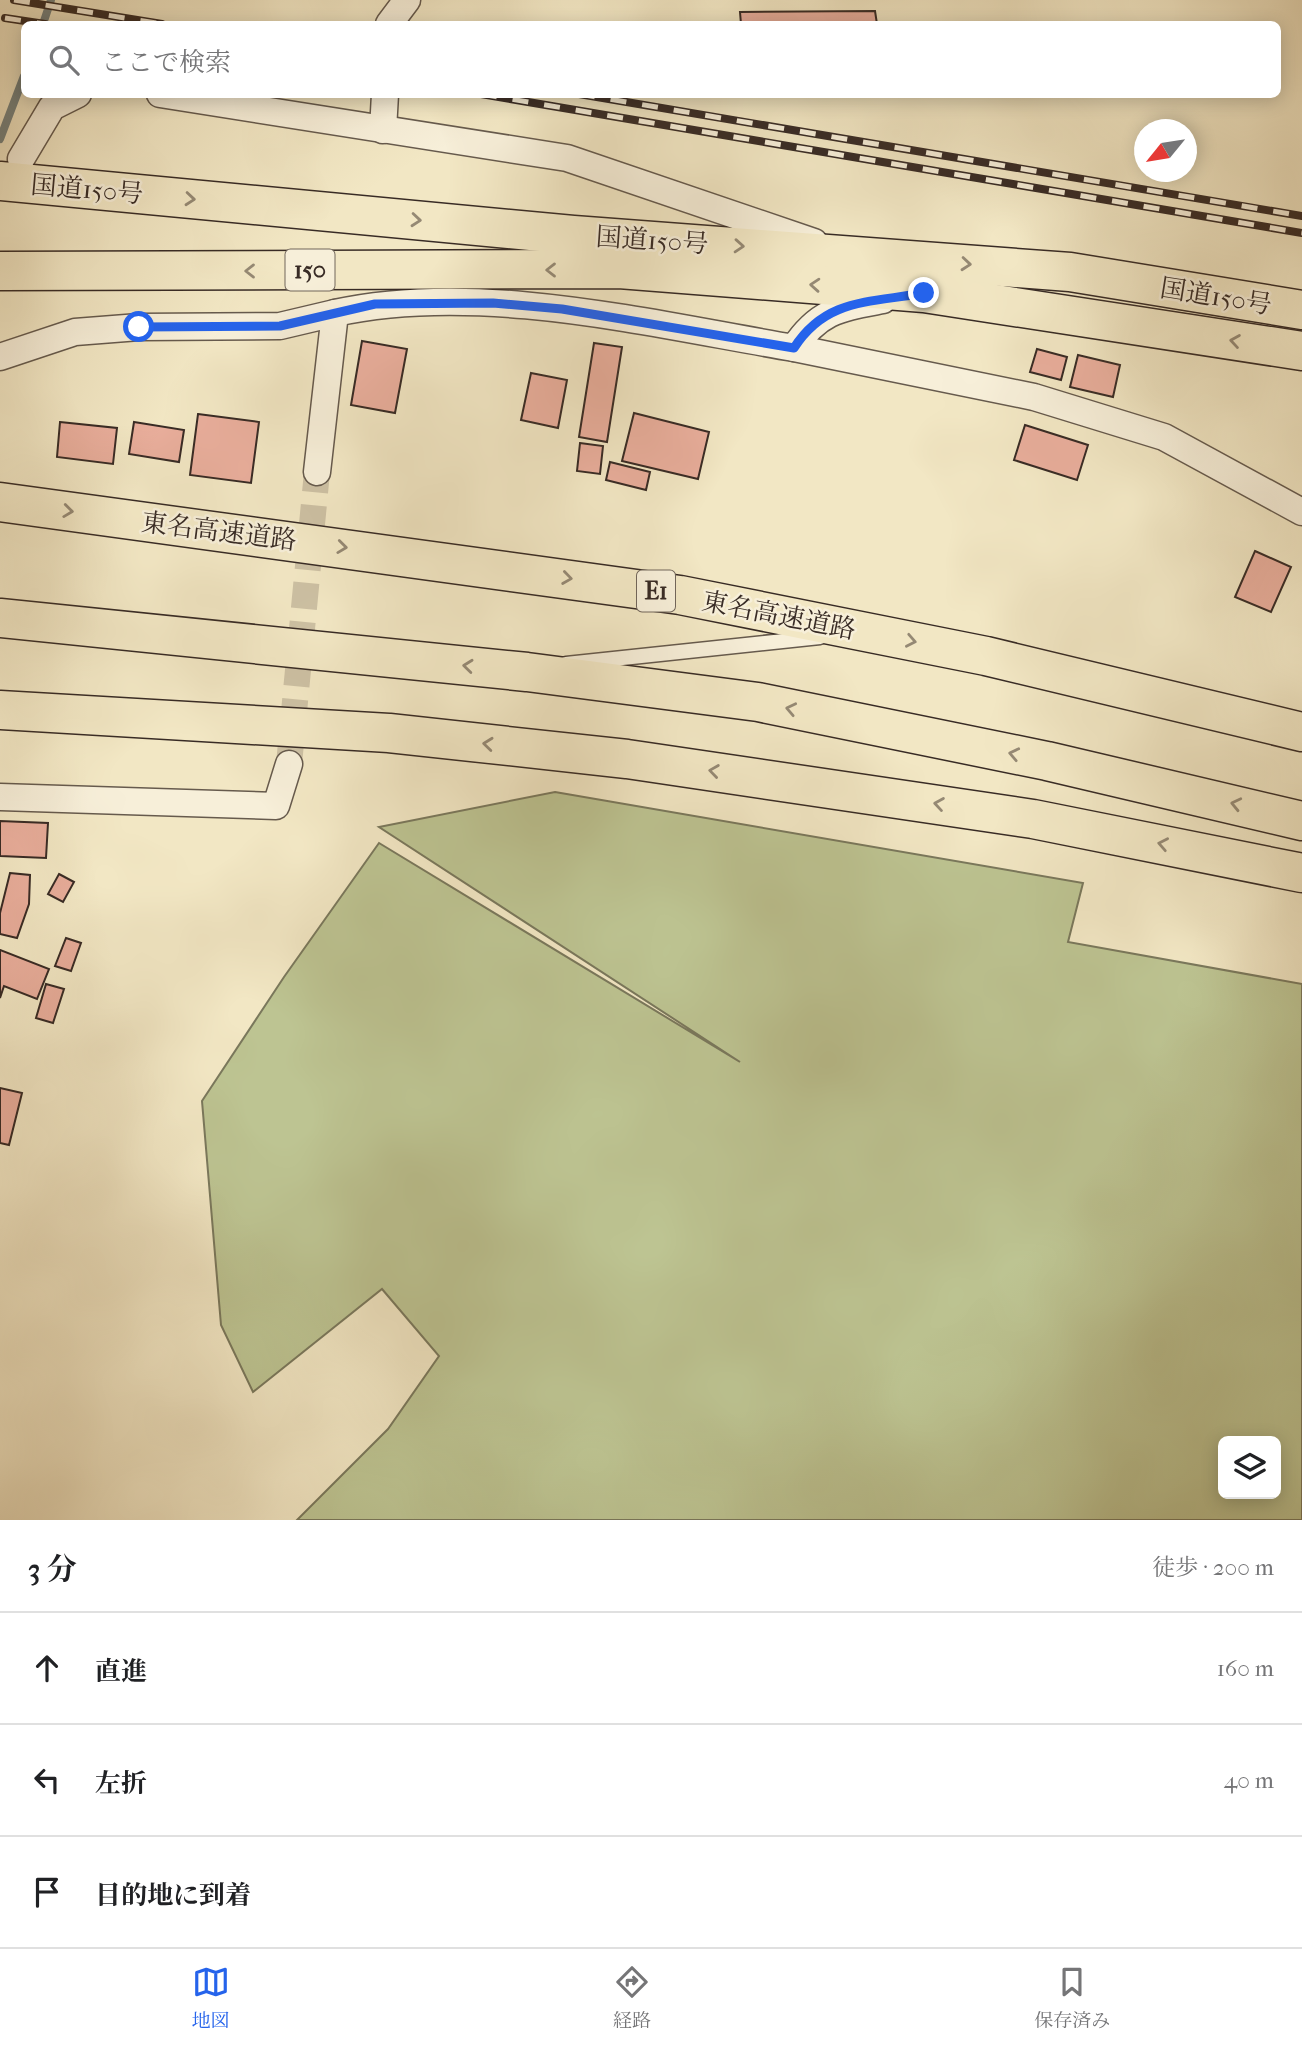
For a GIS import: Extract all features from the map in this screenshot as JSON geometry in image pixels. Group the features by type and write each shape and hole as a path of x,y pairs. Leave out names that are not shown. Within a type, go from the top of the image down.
{"highway":[{"name":"国道150号","path":"10,170 573,235 1070,272 1302,310"},
{"name":"国道150号","path":"0,271 619,269 924,293 1302,351"},
{"name":"東名高速道路","path":"0,502 680,595 986,656 1302,732"},
{"path":"0,618 527,672 758,702 1047,761 1302,821"},
{"path":"0,710 389,733 627,759 1033,819 1302,873"}],"street":[{"path":"391,21 407,0"},
{"path":"10,170 51,107 70,98"},
{"path":"185,98 567,159 850,254"},
{"path":"383,130 385,98"},
{"path":"794,348 808,327 833,310 924,293"},
{"path":"0,357 75,332 139,327 280,326 375,304 493,303 562,309 794,348 1034,397 1164,437 1302,512"},
{"path":"317,472 335,313"},
{"path":"0,797 276,806 289,764"}],"lane":[{"path":"527,672 587,659 868,633"}],"green space":[{"path":"555,792 1083,883 1068,942 1302,984 1302,1520 297,1520 388,1429 439,1356 382,1289 253,1392 221,1325 202,1101 284,977 379,843 740,1062 379,827"}],"building":[{"path":"875,11 877,21 741,21 740,12"},
{"path":"362,341 407,349 395,413 351,405"},
{"path":"594,343 622,347 607,442 579,437"},
{"path":"1037,349 1067,357 1061,380 1030,372"},
{"path":"1078,355 1120,365 1113,397 1070,387"},
{"path":"531,373 567,380 558,428 521,420"},
{"path":"634,413 709,432 698,479 622,461"},
{"path":"198,414 259,422 251,483 190,475"},
{"path":"60,422 117,428 113,464 57,457"},
{"path":"134,422 184,430 179,462 129,454"},
{"path":"1025,425 1088,445 1077,480 1014,460"},
{"path":"580,443 603,446 600,474 577,471"},
{"path":"610,462 650,472 646,490 606,480"},
{"path":"1255,551 1291,567 1271,612 1235,597"},
{"path":"0,821 48,823 46,858 0,856"},
{"path":"10,873 30,875 29,904 17,938 0,934 0,913"},
{"path":"59,874 74,882 63,902 48,894"},
{"path":"66,938 81,943 71,971 55,966"},
{"path":"0,950 49,969 37,999 4,986 0,998"},
{"path":"46,984 64,989 53,1023 36,1018"},
{"path":"0,1088 22,1093 9,1145 0,1143"}],"waterway":[{"path":"44,21 51,0"},
{"path":"0,139 21,84"}],"tunnel":[{"path":"289,764 317,472"}],"railway":[{"path":"14,0 144,21"},
{"path":"5,18 25,21"},
{"path":"505,98 1302,233"},
{"path":"603,98 1302,216"}],"route":[{"path":"139,327 280,326 375,304 493,303 562,309 794,348 808,327 833,310 924,293"}]}
